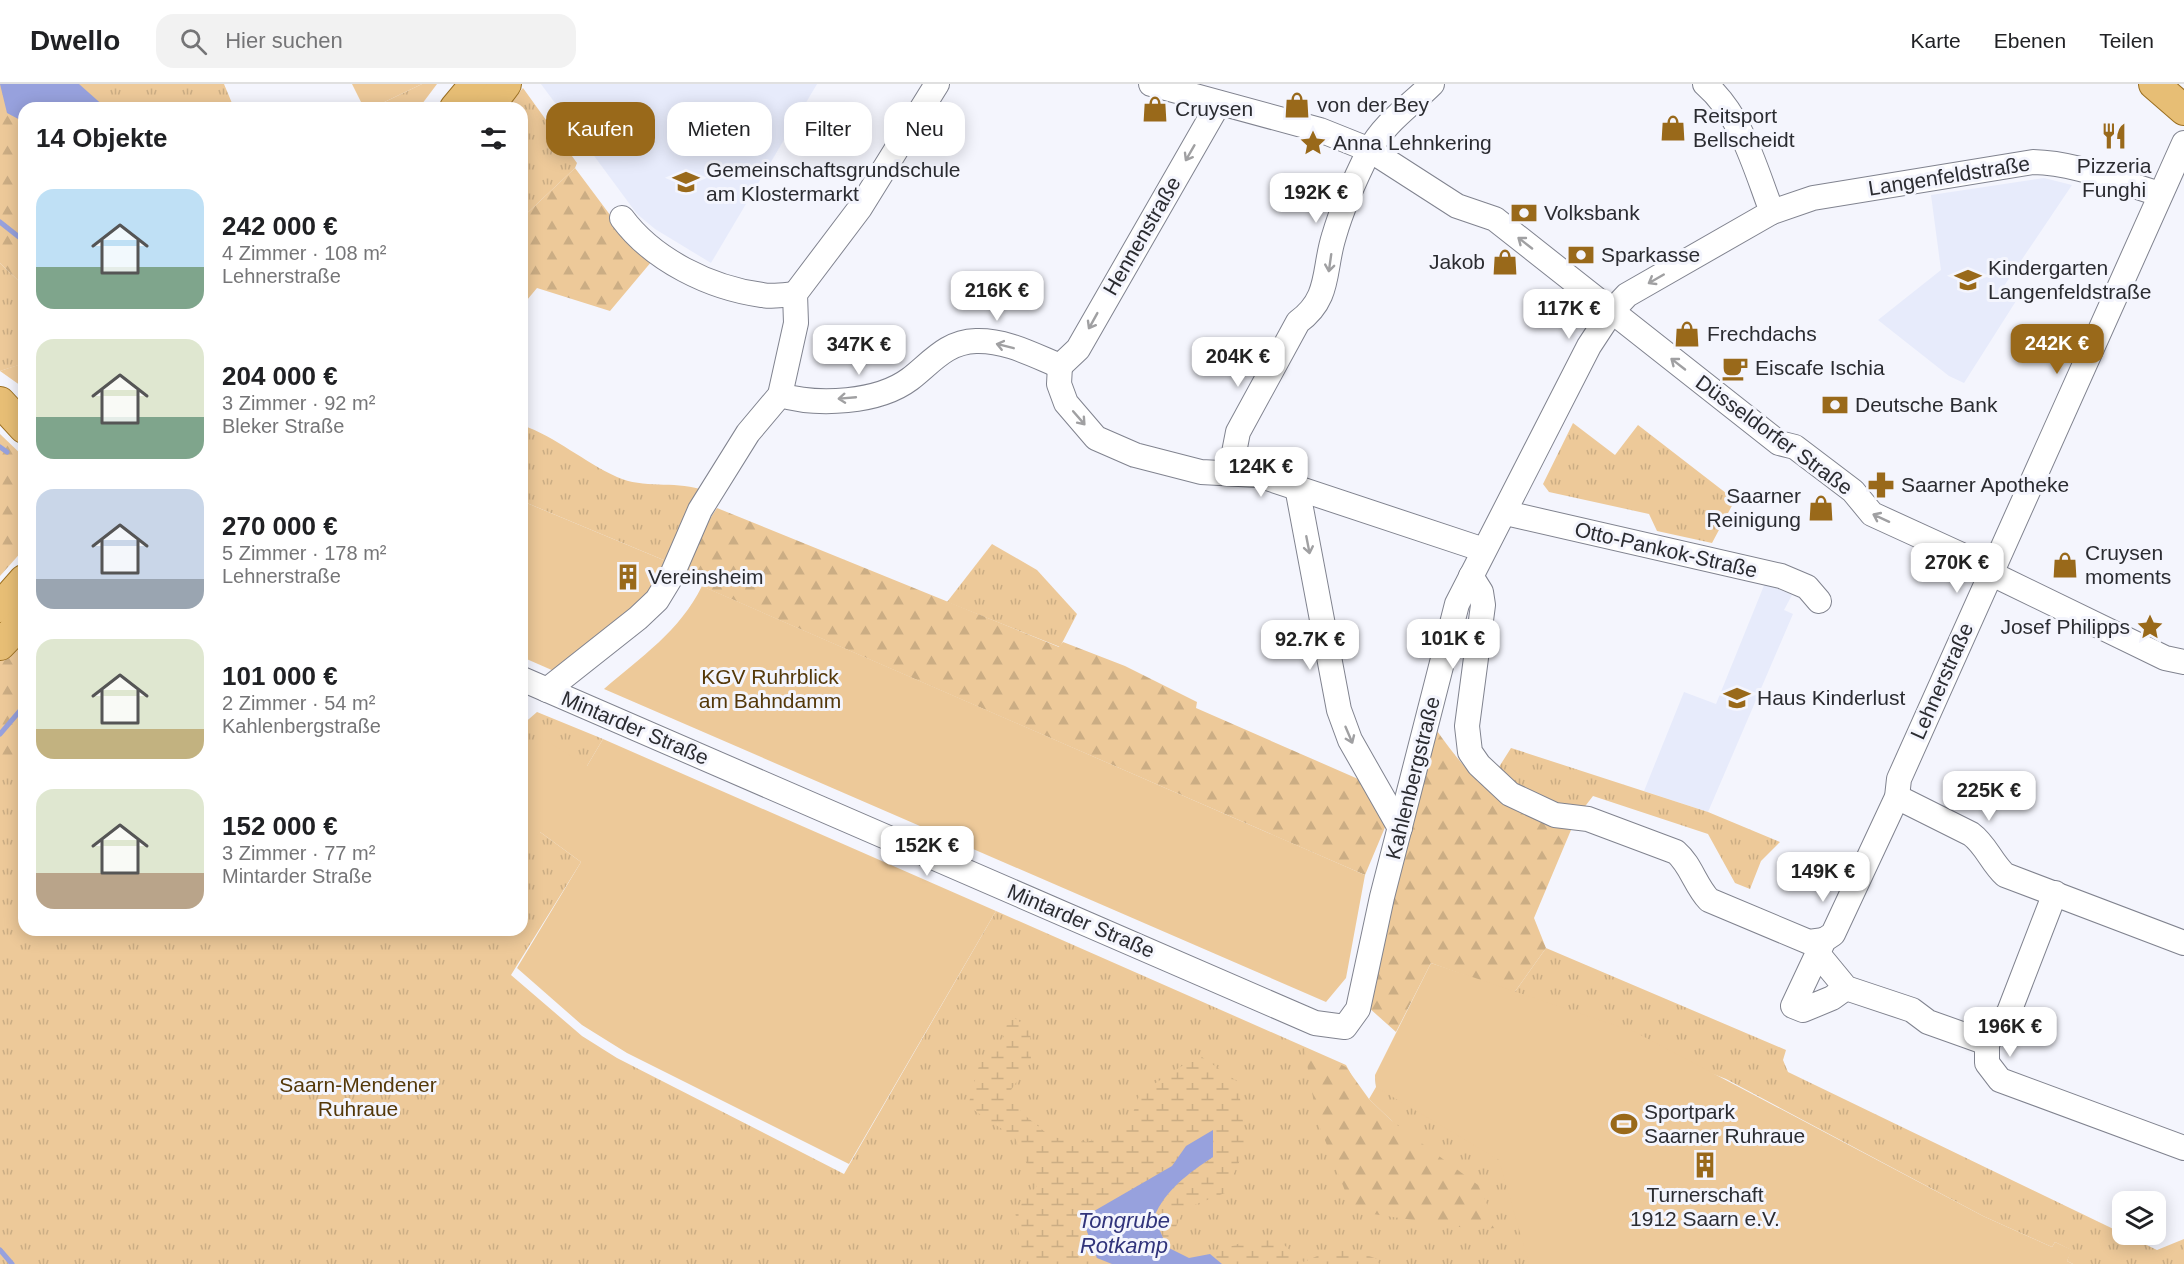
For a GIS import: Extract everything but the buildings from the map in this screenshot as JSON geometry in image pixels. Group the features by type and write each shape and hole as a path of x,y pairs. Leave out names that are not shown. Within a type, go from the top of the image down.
{"main road":[{"path":"460,102 475,84"},
{"path":"492,102 506,84"},
{"path":"2154,84 2184,110"},
{"path":"0,401 18,413"},
{"path":"0,401 18,421"},
{"path":"0,607 18,587"},
{"path":"0,645 18,626"}],"street":[{"path":"547,690 638,618 657,600 671,577 706,500 748,433 780,394 796,323 795,294 860,208 937,84"},
{"name":"Düsseldorfer Straße","path":"1151,84 1320,130 1370,150 1457,206 1495,219 1779,443 1795,447 1853,491 1872,514 1966,557 1990,573 2165,658 2184,662"},
{"path":"1230,473 1238,432 1298,322 1311,313 1328,276 1333,237 1370,150 1387,126 1432,84"},
{"path":"1705,84 1718,95 1742,133 1772,212"},
{"name":"Hennenstraße","path":"1060,366 1078,349 1219,102"},
{"name":"Lehnerstraße","path":"1846,988 1832,998 1803,1010 1793,1006 1821,947 1833,934 1897,797 1899,779 2184,143"},
{"name":"Langenfeldstraße","path":"1612,311 1627,295 1772,212 1813,198 2033,162 2048,162 2096,173 2160,194"},
{"path":"622,218 632,232 667,260 722,287 764,296 795,294"},
{"name":"Kahlenbergstraße","path":"1345,1027 1358,1009 1400,828 1457,604 1484,550 1506,513 1589,346 1612,311"},
{"path":"780,394 795,399 849,399 883,392 909,380 935,355 954,345 976,341 1005,344 1060,366 1059,384 1066,403 1096,438 1135,456 1201,472 1258,476 1484,550"},
{"path":"1297,488 1339,710 1350,740 1400,828"},
{"name":"Otto-Pankok-Straße","path":"1506,513 1781,576 1807,587 1820,601"},
{"path":"1471,576 1481,591 1483,605 1467,726 1470,752 1479,765 1510,794 1555,815 1588,819 1676,852 1686,861 1700,891 1709,900 1821,947 1846,988 1912,1010 1928,1022 1987,1043"},
{"name":"Mintarder Straße","path":"528,682 1315,1023 1345,1027"},
{"path":"1897,797 1971,834 1981,842 1997,868 2005,874 2184,943"},
{"path":"2055,893 2009,1012 1987,1043 1987,1063 2000,1080 2184,1148"}],"shaded area":[{"name":"Gemeinschaftsgrundschule am Klostermarkt","path":"541,84 817,84 806,102 784,102 784,140 711,263 655,229 637,214 594,156 655,156 655,102 554,102"},
{"name":"Kindergarten Langenfeldstraße","path":"2044,178 2072,185 2002,289 2016,301 1964,383 1949,376 1878,320 1941,270 1931,195"},
{"name":"Haus Kinderlust","path":"1765,583 1792,595 1784,610 1793,614 1708,812 1644,791 1684,692 1716,704"}],"green space":[{"path":"0,84 224,84 232,102 18,102 18,184 0,171"},
{"path":"0,84 7,113 18,119 18,280 0,263"},
{"path":"352,84 422,84 384,102 361,102"},
{"path":"422,84 437,84 424,102 384,102"},
{"path":"523,88 546,120 546,156 572,156 577,163 575,168 528,212 528,102 511,102"},
{"path":"575,168 634,247 652,261 610,311 537,288 528,299 528,212"},
{"path":"0,263 18,280 18,365 0,371"},
{"path":"18,365 18,384 0,371"},
{"path":"1573,423 1615,455 1638,425 1735,500 1712,543 1657,531 1649,514 1549,492 1543,484"},
{"path":"528,428 627,481 700,489 666,561 528,504"},
{"path":"0,434 18,451 18,556 0,576"},
{"path":"528,504 666,561 646,596 554,671 528,660"},
{"path":"717,508 1059,647 1063,642 1125,666 1197,702 1196,708 1365,782 1386,825 1365,875 683,578 695,541"},
{"path":"992,544 1037,570 1077,614 1060,647 947,602"},
{"name":"KGV Ruhrblick am Bahndamm","path":"702,586 1365,875 1346,978 1326,1002 604,689 671,630 683,617"},
{"path":"18,643 18,748 0,771 0,661"},
{"name":"Saarn-Mendener Ruhraue","path":"18,644 18,936 528,936 528,720 537,712 603,739 587,766 540,832 581,862 511,975 582,1036 617,1058 844,1174 996,911 1346,1065 1366,1102 1393,1122 1369,1099 1376,1087 1375,1075 1513,1154 1569,1264 0,1264 0,664"},
{"path":"1435,728 1463,765 1509,805 1528,815 1571,830 1534,918 1546,948 1514,993 1431,963 1396,1032 1368,1007"},
{"path":"542,738 587,766 603,739 996,911 849,1164 627,1053 582,1025 517,968 581,862 540,832 528,849 528,756"},
{"path":"1511,748 1708,812 1780,842 1761,861 1750,889 1735,883 1708,834 1593,796 1583,809 1546,802 1526,793 1499,767"},
{"path":"1546,948 1786,1050 1783,1060 1788,1072 2112,1228 2112,1245 2147,1245 2157,1250 2184,1239 2184,1264 2073,1264 2067,1261 2071,1250 2055,1242 2052,1247 1983,1216 1726,1079 1431,963 1514,993"},
{"name":"Sportpark Saarner Ruhraue","path":"1431,963 1635,1032 1983,1216 2052,1247 2055,1242 2072,1250 2067,1261 2073,1264 1529,1264 1499,1160 1376,1087 1375,1075"},
{"path":"1010,1015 1030,1029 1031,1061 1011,1090 1022,1113 1051,1137 1087,1142 1128,1127 1140,1093 1199,1055 1238,1082 1246,1147 1225,1193 1184,1209 1167,1247 1154,1217 1159,1207 1187,1176 1213,1157 1186,1146 1172,1166 1082,1218 1097,1258 1112,1264 1024,1264 1015,1211 1037,1186 1015,1138 968,1106 980,1062 1002,1039"},
{"path":"1304,1047 1346,1067 1369,1099 1393,1122 1478,1185 1498,1228 1473,1229 1353,1211 1317,1120"},
{"path":"1277,1239 1304,1262 1341,1245 1377,1259 1379,1264 1222,1264 1210,1254 1246,1241"}],"water":[{"path":"0,84 79,84 99,102 18,102 18,119 7,113"},
{"name":"Tongrube Rotkamp","path":"1213,1130 1213,1157 1172,1190 1154,1217 1167,1247 1189,1258 1210,1254 1222,1264 1112,1264 1097,1258 1082,1218 1172,1166 1186,1146"}],"waterway":[{"path":"0,222 18,236"},
{"path":"0,447 7,452"},
{"path":"0,734 18,713"},
{"path":"0,1250 12,1264"}],"place":[{"name":"von der Bey","path":"1297,105"},
{"name":"Cruysen","path":"1155,109"},
{"name":"Reitsport Bellscheidt","path":"1673,128"},
{"name":"Pizzeria Funghi","path":"2114,136"},
{"name":"Anna Lehnkering","path":"1313,143"},
{"name":"Gemeinschaftsgrundschule am Klostermarkt","path":"686,182"},
{"name":"Volksbank","path":"1524,213"},
{"name":"Sparkasse","path":"1581,255"},
{"name":"Jakob","path":"1505,262"},
{"name":"Kindergarten Langenfeldstraße","path":"1968,280"},
{"name":"Frechdachs","path":"1687,334"},
{"name":"Eiscafe Ischia","path":"1735,368"},
{"name":"Deutsche Bank","path":"1835,405"},
{"name":"Saarner Apotheke","path":"1881,485"},
{"name":"Saarner Reinigung","path":"1821,508"},
{"name":"Cruysen moments","path":"2065,565"},
{"name":"Vereinsheim","path":"628,577"},
{"name":"Josef Philipps","path":"2150,627"},
{"name":"Haus Kinderlust","path":"1737,698"},
{"name":"Sportpark Saarner Ruhraue","path":"1624,1124"},
{"name":"Turnerschaft 1912 Saarn e.V.","path":"1705,1165"}]}
